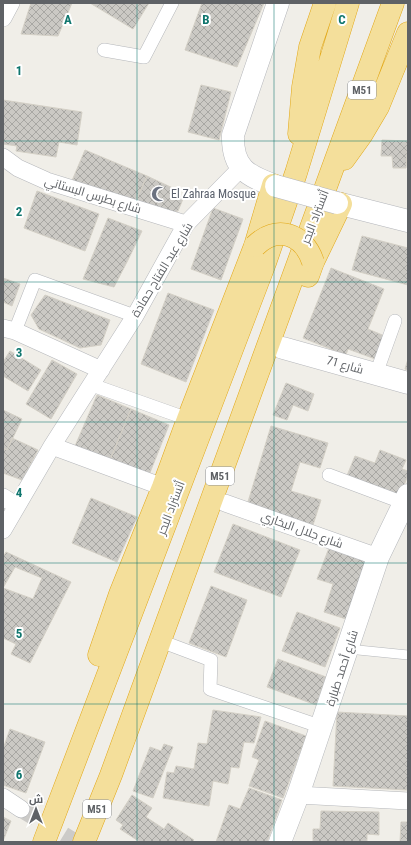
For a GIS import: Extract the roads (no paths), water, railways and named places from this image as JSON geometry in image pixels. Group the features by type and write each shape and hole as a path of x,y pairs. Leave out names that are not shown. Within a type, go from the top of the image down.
{"highway":[{"path":"296,173 304,81 310,47 325,3"},
{"name":"M51","path":"296,173 348,3"},
{"name":"M51","path":"330,178 393,3"},
{"path":"330,178 362,134 378,107 408,33"},
{"name":"أتستراد البحر","path":"44,842 74,760 265,263 296,173"},
{"name":"أتستراد البحر","path":"84,842 111,775 288,289 330,178"},
{"path":"74,760 95,669 120,594 163,487 255,246 274,185"},
{"path":"111,775 171,645 283,348 313,262 339,203"},
{"path":"255,246 267,237 281,234 288,235 295,238 306,247 313,262"}],"street":[{"path":"3,18 11,3"},
{"path":"104,50 144,57 172,3"},
{"path":"278,3 232,135 232,150 241,168 255,178 274,185 408,221"},
{"name":"شارع بطرس البستاني","path":"3,157 18,168 47,181 186,224"},
{"name":"شارع عبد الفتاح حمادة","path":"3,530 10,501 52,446 92,385 135,316 186,224 241,168"},
{"path":"101,370 9,330 35,280 135,316"},
{"path":"376,374 395,321"},
{"name":"شارع 71","path":"283,348 408,383"},
{"path":"92,385 188,419"},
{"path":"52,446 163,487"},
{"path":"329,475 406,499"},
{"name":"شارع أحمد طبارة","path":"280,842 322,727 378,557 406,499"},
{"name":"شارع جلال البخاري","path":"225,503 378,557"},
{"path":"171,645 211,660 210,689 322,727"},
{"path":"298,795 408,801"},
{"path":"3,797 22,809"}],"lane":[{"path":"348,649 408,655"}],"tunnel":[{"path":"21,809 75,842"}],"place":[{"name":"El Zahraa Mosque","path":"159,194"}]}
